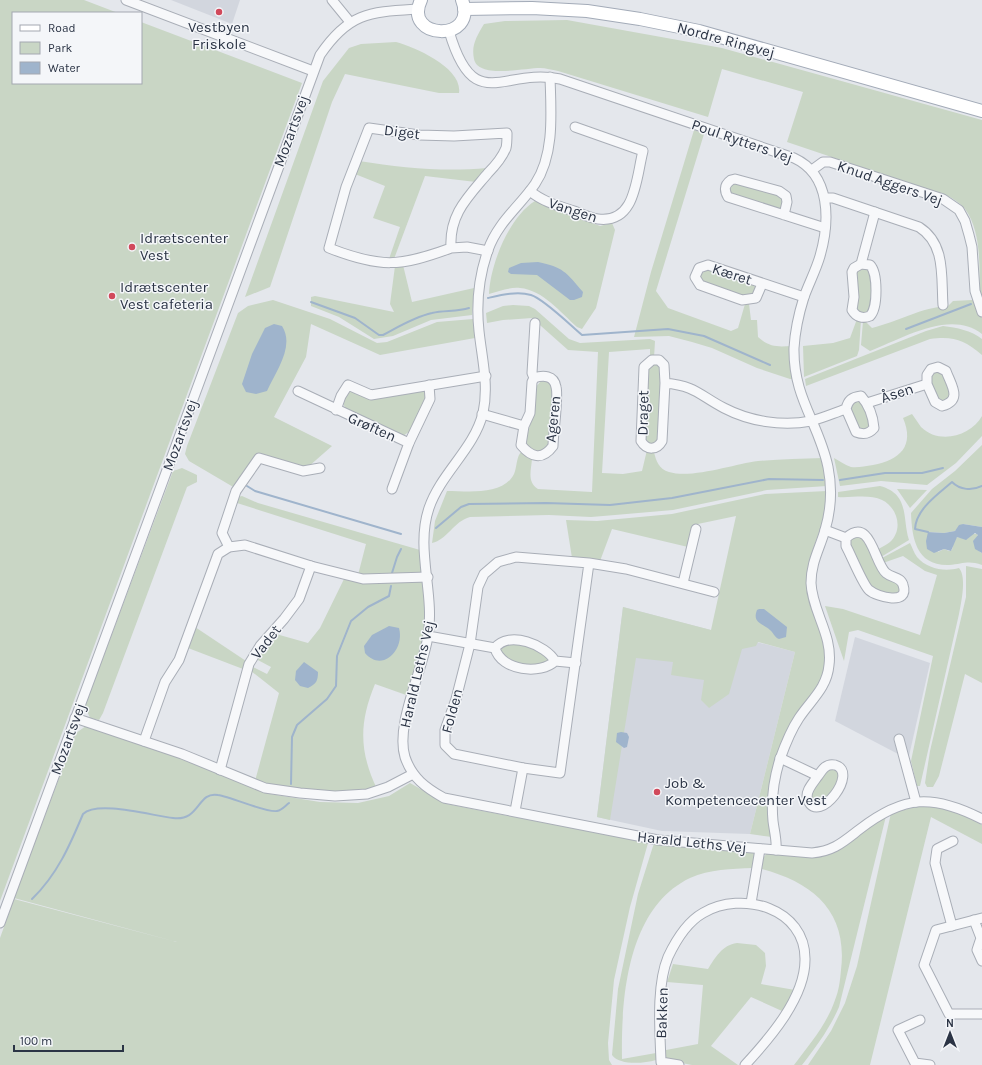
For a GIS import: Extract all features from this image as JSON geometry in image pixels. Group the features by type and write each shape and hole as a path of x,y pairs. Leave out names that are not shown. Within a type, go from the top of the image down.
{"main road":[{"path":"419,5 420,18 424,25 432,30 440,32 449,31 460,23 463,4"},
{"name":"Nordre Ringvej","path":"463,4 587,11 640,19 699,31 982,111"}],"street":[{"path":"126,0 313,71"},
{"path":"332,0 350,22"},
{"name":"Mozartsvej","path":"0,923 320,55 328,43 350,22 375,12 419,5"},
{"name":"Poul Rytters Vej","path":"449,31 463,67 468,74 480,80 500,83 534,77 550,77 794,158 812,170 819,180 825,198 825,228 820,257 804,297 796,332 795,368 798,387 822,448 828,468 831,489 830,510 825,530 814,556 811,584 814,600 828,640 829,666 820,693 799,718 780,758 775,780 773,799 776,850"},
{"name":"Harald Leths Vej","path":"550,77 550,130 547,155 541,174 530,191 509,214 496,232 488,251 481,276 478,316 486,376 486,395 482,414 472,439 437,490 430,505 425,522 424,539 431,613 421,668 405,721 402,737 404,756 413,774 425,788 444,798 658,840 760,849 812,853 833,849 874,818 902,804 916,802 947,804 960,808 982,820"},
{"name":"Vangen","path":"530,191 542,199 596,219 614,219 624,214 630,204 643,151 575,127"},
{"name":"Diget","path":"451,248 450,233 454,221 465,200 499,161 506,147 507,133 454,136 420,135 369,128 346,187 329,248 357,259 377,263 399,263 421,259 451,248 467,247 488,251"},
{"name":"Knud Aggers Vej","path":"812,170 823,162 830,162 934,196 954,206 962,216 968,228 972,247 975,291 982,312"},
{"path":"784,215 787,202 786,196 779,191 735,179 731,180 726,186 725,190 728,197 784,215 825,228"},
{"path":"825,198 833,198 919,227 928,232 934,242 941,264 943,305"},
{"path":"861,264 870,265 875,274 875,308 870,316 862,318 856,316 852,310 854,297 852,272 854,268 861,264 875,212"},
{"name":"Kæret","path":"762,284 756,298 742,300 700,285 695,277 699,268 708,265 804,297"},
{"name":"Ageren","path":"534,378 543,375 551,378 556,387 553,446 548,453 538,456 528,453 521,444 524,426 530,413 532,382 534,378 532,373 535,323"},
{"name":"Draget","path":"655,360 664,365 665,383 662,441 658,447 651,448 644,446 641,441 644,367 648,362 655,360"},
{"name":"Grøften","path":"336,410 341,396 348,385 371,395 486,376"},
{"name":"Draget","path":"665,383 679,384 691,388 724,408 751,418 782,422 811,421"},
{"name":"Åsen","path":"868,403 927,384"},
{"name":"Grøften","path":"392,489 409,443 430,399 429,385"},
{"name":"Grøften","path":"298,391 409,443"},
{"name":"Åsen","path":"861,396 868,403 874,420 874,428 870,432 863,434 856,432 846,409 848,402 854,397 861,396"},
{"name":"Åsen","path":"811,421 846,409"},
{"name":"Ageren","path":"482,414 524,426"},
{"path":"229,547 222,533 236,491 259,458 304,471 320,468"},
{"path":"683,584 696,529"},
{"path":"825,530 846,538"},
{"path":"860,533 867,536 886,572 900,579 904,586 903,593 898,598 890,600 869,590 846,546 846,538 851,534 860,533"},
{"path":"144,741 165,682 179,660 218,554 229,547 245,545 311,566 363,579 428,577"},
{"name":"Folden","path":"589,563 560,773 523,768 454,754 445,745 445,730 456,699 470,644 478,588 484,574 498,562 516,557 589,563 626,569 714,592"},
{"name":"Vadet","path":"220,770 249,664 260,646 284,619 299,599 311,566"},
{"path":"428,636 496,648"},
{"path":"496,648 500,643 524,641 546,649 555,660 576,663"},
{"path":"496,648 500,658 522,668 546,667 555,660"},
{"path":"75,718 182,754 265,788 335,796 367,794 388,787 413,774"},
{"path":"899,739 916,802"},
{"path":"780,758 818,776"},
{"path":"830,764 841,769 844,775 843,781 826,805 821,808 814,807 809,804 807,798 807,792 818,776 825,767 830,764"},
{"path":"515,811 523,768"},
{"path":"952,841 937,849 935,863 952,926"},
{"path":"751,903 760,849"},
{"name":"Bakken","path":"679,1065 661,1062 660,996 668,958 681,932 702,913 724,904 751,903 776,911 791,921 802,940 805,960 798,992 771,1037 745,1065"},
{"path":"982,962 977,950 980,938 978,919 936,930 924,965 949,1014 982,1014"},
{"path":"920,1020 898,1030 916,1063 930,1065"}],"shaded area":[{"name":"Vestbyen Friskole","path":"171,0 240,0 232,24"},
{"path":"623,607 795,652 750,834 662,831 597,817"},
{"path":"855,637 930,663 909,756 900,755 835,721"}],"green space":[{"name":"Idrætscenter Vest","path":"0,0 84,0 115,12 12,12 12,84 142,84 142,22 302,83 0,901"},
{"path":"567,20 722,48 982,120 982,300 980,295 977,239 970,218 965,209 950,197 787,142 803,92 722,69 708,117 558,71 540,68 492,71 477,65 474,59 474,45 484,24 505,21"},
{"path":"396,42 425,54 446,67 454,75 458,84 459,93 439,93 345,74 332,102 270,287 245,297 323,81 349,48 361,44"},
{"path":"694,130 704,134 656,291 668,308 731,331 738,328 745,304 749,304 751,320 757,320 758,337 773,346 791,346 794,379 757,368 712,348 692,342 669,336 634,337 651,272"},
{"path":"359,161 423,169 455,170 487,168 476,182 425,176 394,259 389,259 400,227 373,218 385,186 355,174"},
{"path":"732,183 779,194 784,200 781,209 729,194 729,187"},
{"path":"535,201 600,226 612,223 615,230 596,308 582,329 577,327 551,303 536,293 520,288 512,288 489,294 490,282 497,256 509,230 517,218"},
{"path":"403,265 412,302 474,288 472,315 431,320 393,336 374,339 339,317 311,306 311,297 315,296 394,312 390,304 395,266"},
{"path":"865,267 870,271 873,304 866,314 862,314 856,310 856,273 858,268"},
{"path":"707,270 754,284 756,290 750,298 704,285 700,277 702,273"},
{"path":"273,300 330,319 377,343 387,342 437,322 473,319 475,338 380,355 311,324 306,357 274,417 332,446 308,467 301,467 258,454 235,488 189,461 185,454 238,313 248,306"},
{"path":"953,301 975,301 982,318 982,334 969,327 956,324 941,325 911,334 870,351 861,345 863,321 865,321 872,328 929,309 948,306"},
{"path":"503,306 529,306 535,309 569,339 580,343 650,339 655,341 654,358 650,358 650,349 609,352 602,473 623,474 642,471 647,450 654,452 660,467 666,471 678,474 689,474 758,461 823,458 827,486 767,490 673,510 591,517 549,515 470,517 459,522 442,538 432,543 435,521 447,491 484,491 502,486 509,481 514,474 520,453 522,451 532,459 531,480 538,489 592,492 598,352 568,350 532,318 503,320 487,323 486,313"},
{"path":"857,319 861,320 859,350 857,356 804,377 803,346 833,343 850,338"},
{"path":"943,326 969,331 978,336 982,339 982,355 970,346 958,340 946,338 930,339 806,386 805,379 926,331"},
{"path":"651,364 661,364 660,438 653,445 645,442 647,370"},
{"path":"938,371 944,374 951,392 948,402 939,402 930,380 933,373"},
{"path":"541,381 547,381 553,384 552,446 536,454 527,445 527,436 533,414 535,388"},
{"path":"423,390 426,397 410,431 403,436 346,410 343,403 346,395 352,391"},
{"path":"861,398 871,423 869,429 860,430 849,407 852,400"},
{"path":"912,414 921,427 928,433 945,437 963,433 977,423 982,416 982,436 956,463 927,485 881,481 840,486 834,458 851,467 883,463 891,459 903,450 906,444 907,436 903,418"},
{"path":"982,445 982,527 963,524 955,531 944,533 929,532 938,552 944,549 949,551 952,550 954,540 957,537 967,539 973,534 977,534 978,535 974,541 982,553 982,565 969,563 949,565 929,561 918,549 915,541 911,513 932,489 955,471"},
{"path":"182,468 197,475 197,482 187,487 103,713 99,720 90,718 85,706 173,471"},
{"path":"880,486 890,490 901,501 909,540 881,557 877,550 890,542 897,531 897,519 892,508 887,503 877,498 838,497 838,492"},
{"path":"897,489 927,490 910,508"},
{"path":"827,491 825,515 809,561 808,570 827,647 823,678 784,742 772,837 750,834 795,652 758,642 756,646 742,649 729,694 709,708 701,700 704,680 671,675 673,662 636,658 610,820 597,817 623,607 711,630 736,516 693,525 688,547 612,529 600,561 572,558 566,520 597,521 672,514 765,494"},
{"path":"242,496 258,503 420,550 424,569 420,574 358,575 366,544 237,503 238,497"},
{"path":"856,535 864,538 882,571 897,580 901,589 897,595 880,592 870,586 848,542"},
{"path":"910,543 917,557 921,561 931,567 936,568 948,570 959,568 963,577 959,614 920,786 917,786 911,761 933,656 858,630 849,632 844,661 825,606 843,609 920,635 937,575 925,571 903,556 883,563 882,558"},
{"path":"966,566 982,569 982,683 965,674 939,776 933,787 927,787 925,783 930,751 966,597"},
{"path":"344,579 360,583 418,581 422,583 425,588 425,636 409,696 375,684 366,712 363,737 364,749 371,775 377,789 337,794 270,786 255,781 279,693 251,671 251,666 267,674 271,667 256,659 276,634 308,643 320,628"},
{"path":"195,627 246,661 243,669 188,648"},
{"path":"512,644 531,645 549,659 548,662 530,665 509,660 500,651 503,647"},
{"path":"86,726 177,756 270,794 320,802 358,803 389,796 410,783 447,804 648,843 630,907 614,980 608,1043 609,1060 612,1065 0,1065 0,938 14,899 177,942 14,898 76,733"},
{"path":"830,769 836,770 841,777 827,800 817,804 812,799 814,786 823,774"},
{"path":"929,806 956,811 982,825 982,844 931,817 870,1065 808,1065 831,1031 845,1003 857,966 891,813 916,807"},
{"path":"886,816 839,1007 827,1030 802,1065 794,1065 817,1034 832,1009 839,985 842,950 839,932 833,916 824,903 812,892 797,883 781,875 762,869 763,858 767,853 818,856"},
{"path":"654,843 755,853 753,868 713,871 690,878 669,892 653,910 641,933 632,957 626,983 623,1010 622,1059 656,1053 656,1060 631,1063 620,1061 612,1055 618,989 638,894"},
{"path":"737,943 756,945 765,953 766,966 761,984 795,990 782,1011 751,997 711,1046 738,1065 692,1065 666,1060 666,1050 698,1044 703,985 667,982 673,964 708,969 716,956 723,949"}],"water":[{"path":"538,262 564,271 583,292 582,297 570,300 537,275 511,274 508,272 509,268 521,263"},
{"path":"274,324 282,326 285,334 286,342 283,358 267,391 256,394 246,392 242,384 252,354 265,328"},
{"path":"963,524 982,527 982,553 975,549 973,541 978,535 975,533 966,540 957,537 951,551 944,549 934,553 927,549 926,541 928,532 944,533 955,531 959,525"},
{"path":"764,609 787,627 786,637 779,639 777,638 770,630 757,620 756,614 757,610"},
{"path":"389,626 399,628 399,644 391,656 385,660 378,661 372,659 365,653 364,646 372,635"},
{"path":"304,662 318,672 316,682 308,688 300,686 295,680 296,671"},
{"path":"617,733 627,733 629,737 627,747 624,748 616,742"}],"waterway":[{"path":"488,298 515,293 531,295 550,307 582,335 668,329 704,336 770,365"},
{"path":"311,302 355,318 379,335 383,335 406,322 425,315 469,308"},
{"path":"906,329 971,304"},
{"path":"840,480 885,473 922,473 943,468"},
{"path":"436,528 461,507 469,504 546,503 610,505 672,498 769,479 823,480"},
{"path":"928,532 915,529 916,522 923,509 940,492 952,482 955,485 966,489 974,489 982,486"},
{"path":"247,486 255,491 401,534"},
{"path":"392,573 401,549"},
{"path":"291,784 292,737 297,725 327,699 336,686 337,656 351,621 368,607 389,596 391,586"},
{"path":"32,899 56,870 68,848 83,814 90,810 101,808 126,810 173,818 182,818 188,816 206,797 211,795 224,796 272,811 280,810 289,803"}],"place":[{"name":"Vestbyen Friskole","path":"219,12"},
{"name":"Idrætscenter Vest","path":"132,247"},
{"name":"Idrætscenter Vest cafeteria","path":"112,296"},
{"name":"Job & Kompetencecenter Vest","path":"657,792"}]}
